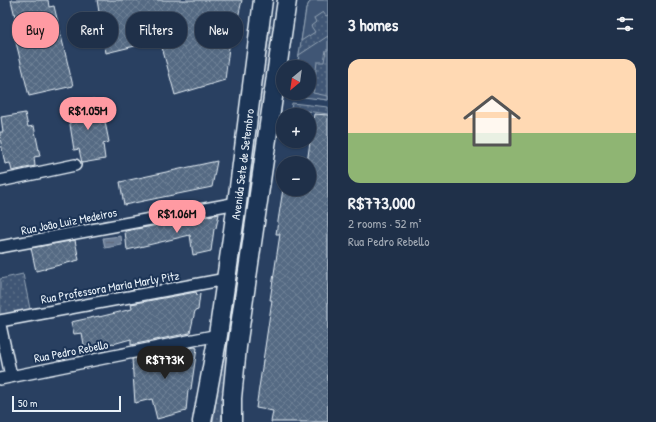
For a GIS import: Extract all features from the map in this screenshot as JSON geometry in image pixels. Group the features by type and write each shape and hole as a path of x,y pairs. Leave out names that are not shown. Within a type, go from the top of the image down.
{"main road":[{"name":"Avenida Sete de Setembro","path":"202,422 218,335 237,203 263,0"},
{"name":"Avenida Sete de Setembro","path":"232,422 232,398 237,347 287,0"}],"street":[{"path":"0,181 75,165"},
{"name":"Rua João Luiz Medeiros","path":"0,247 237,203"},
{"name":"Rua Professora Maria Marly Pitz","path":"0,321 226,279"},
{"path":"0,325 6,378"},
{"name":"Rua Pedro Rebello","path":"6,378 218,335"}],"shaded area":[{"path":"313,0 328,0 328,100 316,98 316,60 298,60 306,9 309,3"},
{"path":"313,0 328,0 328,15 326,16 323,12 314,18 316,22 311,26 315,32 301,41 306,9 309,3"},
{"path":"270,26 274,26 241,248 238,248"},
{"path":"328,36 328,50 326,50 324,62 317,62 316,70 316,60 298,60 299,55"},
{"path":"316,94 328,96 328,100 316,99"},
{"path":"292,103 328,107 328,114 316,112 316,108 291,108"},
{"path":"237,256 241,257 227,351 221,422 213,422"},
{"path":"23,274 30,309 0,316 0,279"}],"water":[{"path":"121,236 122,245 105,248 103,238"}],"building":[{"path":"11,0 48,0 49,7 54,6 55,12 14,12"},
{"path":"97,0 242,0 239,12 195,12 195,48 229,48 225,80 175,95 162,48 187,48 187,12 126,12 127,48 106,53 105,48 118,48 118,12 99,12"},
{"path":"59,27 73,86 29,96 17,48 59,48"},
{"path":"94,99 97,113 103,112 109,142 103,144 105,159 82,163 79,149 74,150 69,118 72,118 69,103"},
{"path":"25,113 28,127 34,126 40,156 34,157 35,166 12,171 10,163 5,164 0,138 0,132 3,132 1,117"},
{"path":"316,114 328,115 328,422 271,422 273,411 256,408 280,234 276,234 282,196 316,196 316,156 308,156 309,148 316,148"},
{"path":"217,161 212,187 124,205 120,182"},
{"path":"219,214 216,228 214,229 211,251 193,255 190,235 127,250 125,231"},
{"path":"75,240 79,260 36,271 31,248"},
{"path":"196,292 197,295 200,294 198,310 195,311 190,333 131,345 131,339 85,350 82,333 74,334 71,322 132,309 131,304"},
{"path":"195,347 197,348 191,389 188,390 186,411 157,419 152,399 135,403 132,359"}]}
